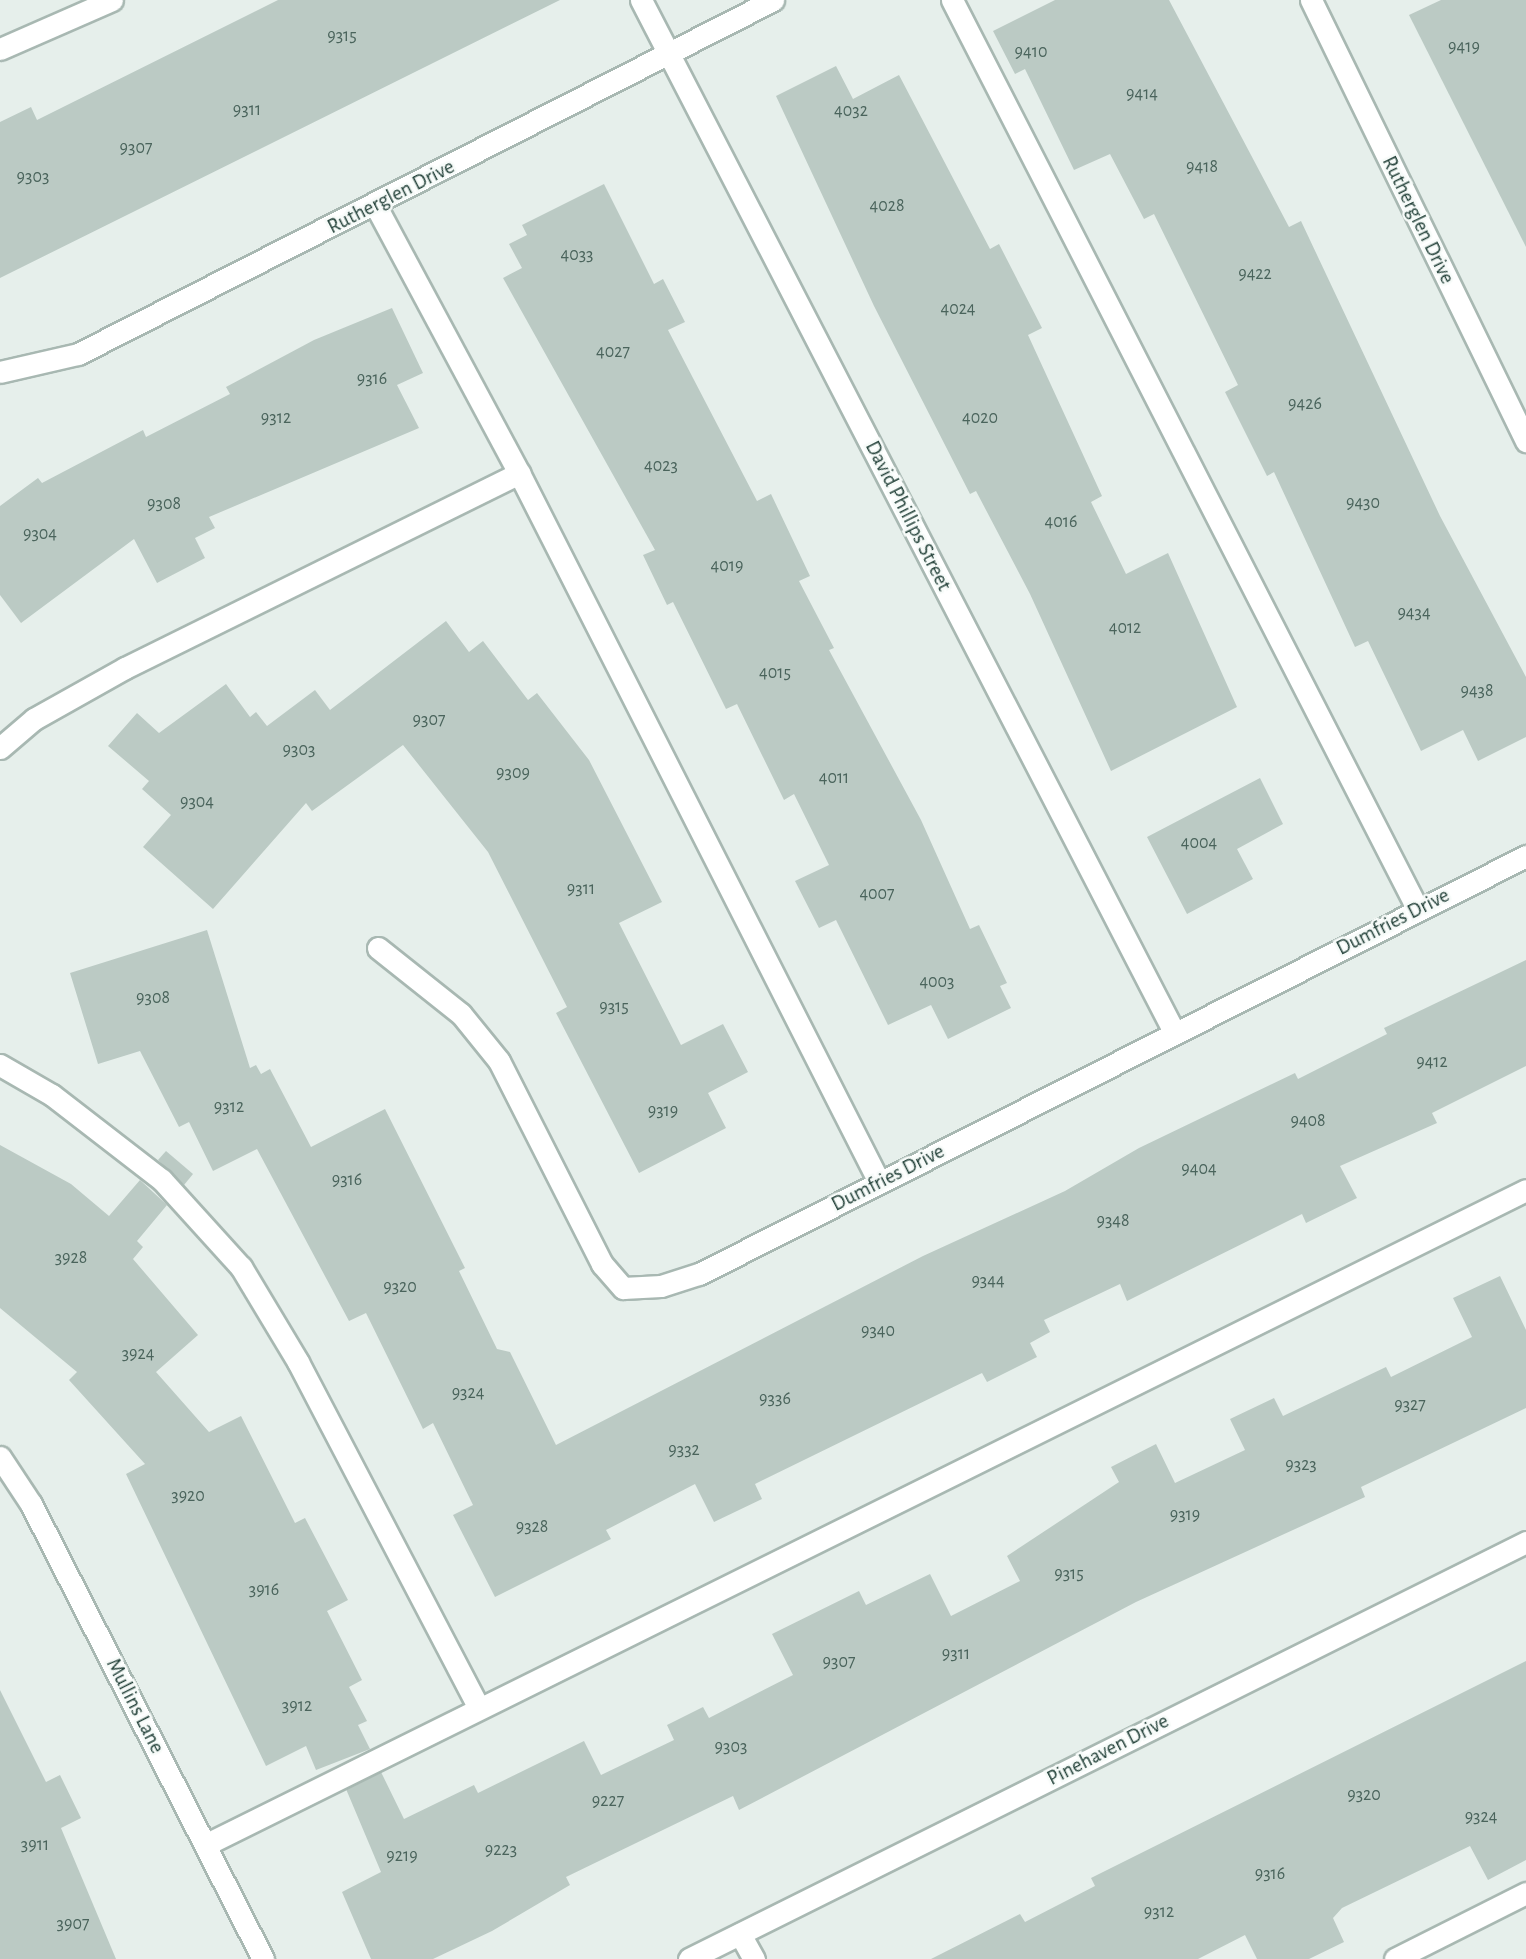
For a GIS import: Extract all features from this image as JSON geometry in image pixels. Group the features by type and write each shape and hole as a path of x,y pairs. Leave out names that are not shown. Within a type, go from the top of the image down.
{"street":[{"path":"0,49 112,0"},
{"name":"David Phillips Street","path":"640,0 1174,1032"},
{"name":"Rutherglen Drive","path":"0,372 78,354 376,206 667,51 773,0"},
{"path":"952,0 1418,910"},
{"name":"Rutherglen Drive","path":"1311,0 1526,441"},
{"path":"376,206 519,473 879,1182"},
{"path":"0,748 34,719 125,668 519,473"},
{"name":"Dumfries Drive","path":"378,948 461,1014 499,1061 602,1264 623,1288 699,1274 1526,856"},
{"path":"0,1065 52,1095 162,1180 241,1267 298,1362 479,1707"},
{"path":"207,1844 1526,1190"},
{"name":"Mullins Lane","path":"0,1457 31,1504 207,1844 263,1959"},
{"name":"Pinehaven Drive","path":"689,1959 1526,1542"},
{"path":"1395,1959 1526,1893"},
{"path":"740,1934 754,1959"}],"building":[{"path":"278,0 560,0 0,278 0,122 31,107 37,120"},
{"path":"1055,0 1169,0 1289,227 1301,221 1440,516 1526,677 1526,737 1478,761 1463,730 1421,751 1368,641 1355,647 1274,472 1267,476 1225,392 1238,385 1154,214 1144,219 1110,154 1074,170 1025,69 1015,74 993,31"},
{"path":"1441,0 1526,0 1526,247 1409,15"},
{"path":"836,66 853,99 899,75 990,249 999,244 1042,328 1028,335 1102,496 1091,502 1126,574 1168,553 1237,707 1111,771 1030,594 976,491 970,494 874,306 776,96"},
{"path":"604,184 654,284 663,279 685,322 668,330 757,501 771,494 810,576 799,581 834,648 829,650 921,820 970,929 979,925 1007,983 1000,986 1011,1008 948,1039 931,1005 888,1025 836,920 819,928 795,881 829,865 794,794 784,800 737,704 726,709 673,602 667,605 643,555 655,550 503,278 522,268 509,244 527,235 522,225"},
{"path":"392,308 423,373 397,385 419,428 209,517 215,528 195,538 205,558 157,583 134,539 21,623 0,595 0,506 38,478 42,483 143,430 146,437 230,394 226,387 314,340"},
{"path":"446,621 469,652 483,641 528,700 537,693 589,760 662,902 619,923 681,1045 723,1024 748,1072 708,1093 726,1128 639,1173 556,1013 567,1007 488,852 403,745 312,811 306,803 213,909 143,847 171,815 142,789 149,781 108,746 137,713 159,733 226,684 250,717 256,712 267,726 315,690 330,710"},
{"path":"1260,778 1283,824 1237,849 1253,879 1187,914 1147,837"},
{"path":"207,930 250,1068 256,1065 261,1074 270,1069 311,1147 385,1109 465,1268 459,1271 497,1349 510,1352 556,1445 923,1256 1065,1191 1139,1148 1295,1073 1298,1079 1387,1034 1384,1028 1526,960 1526,1066 1432,1113 1437,1123 1340,1166 1357,1198 1306,1223 1302,1214 1127,1301 1120,1284 1044,1320 1050,1332 1030,1343 1037,1357 987,1382 982,1373 755,1484 762,1499 714,1522 695,1484 606,1530 611,1539 495,1597 453,1515 473,1505 433,1423 423,1429 366,1313 349,1321 257,1149 213,1171 189,1122 179,1127 140,1051 98,1064 70,973"},
{"path":"0,1145 71,1184 109,1216 140,1180 167,1205 137,1241 143,1247 133,1259 198,1335 156,1372 209,1432 241,1416 295,1523 305,1518 348,1600 327,1611 362,1680 349,1687 367,1721 358,1725 370,1749 316,1770 306,1746 266,1766 126,1474 145,1464 69,1380 77,1372 0,1308"},
{"path":"166,1151 193,1174 184,1185 158,1160"},
{"path":"1500,1276 1526,1330 1526,1408 1361,1487 1365,1497 1136,1602 739,1810 733,1796 566,1877 570,1885 492,1931 433,1959 371,1959 342,1892 381,1872 346,1789 381,1772 404,1819 474,1785 478,1793 584,1741 601,1775 674,1740 667,1725 703,1707 709,1718 793,1675 772,1634 859,1591 866,1605 930,1574 951,1616 1020,1581 1007,1556 1119,1482 1111,1467 1156,1444 1175,1483 1245,1450 1230,1419 1274,1398 1283,1416 1386,1367 1391,1377 1472,1337 1453,1298"},
{"path":"1526,1661 1526,1860 1488,1880 1470,1846 1342,1908 1333,1918 1344,1942 1309,1959 1257,1959 1245,1935 1198,1959 931,1959 1020,1914 1025,1922 1095,1886 1091,1878"},
{"path":"0,1690 46,1782 60,1775 81,1818 61,1828 116,1959 0,1959"}]}
